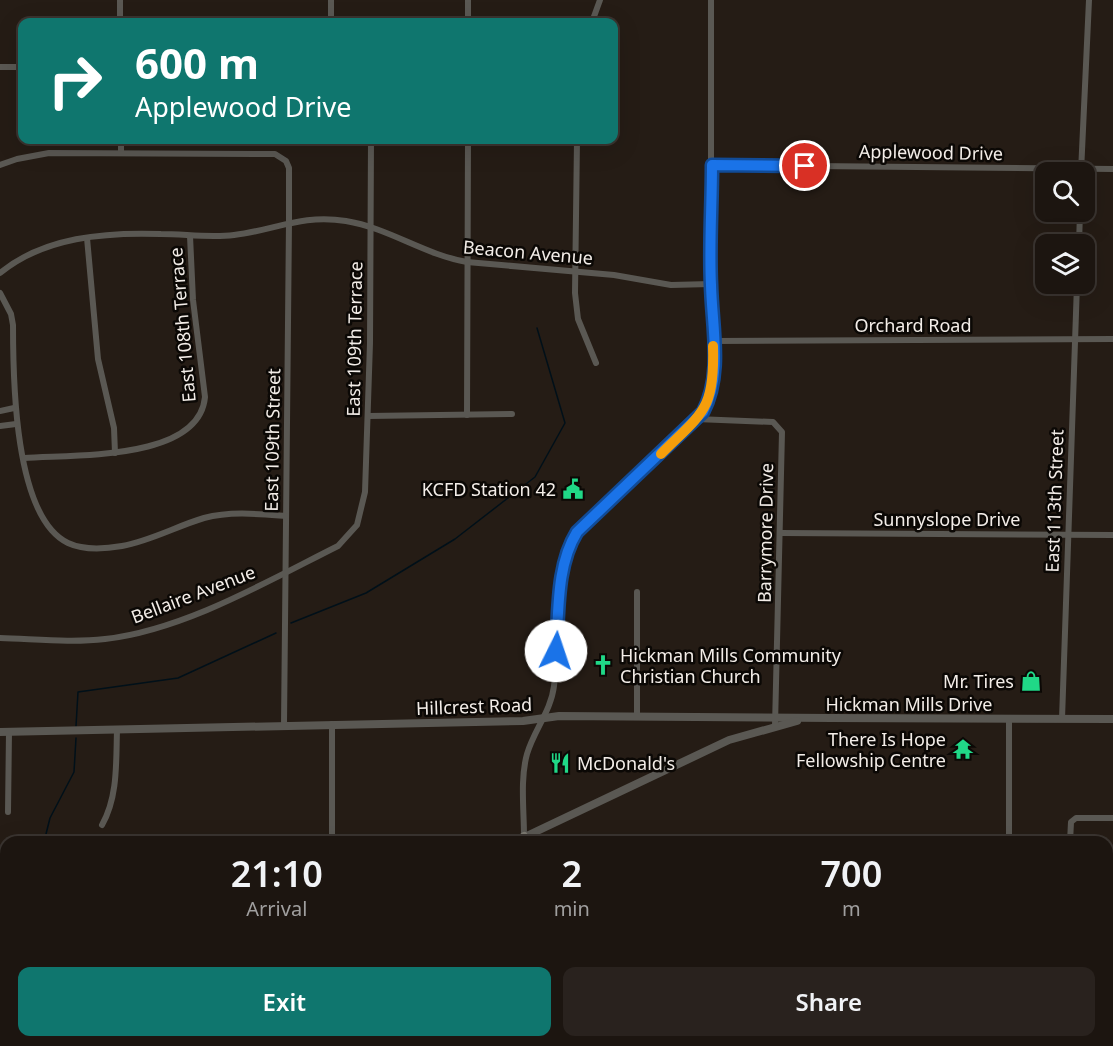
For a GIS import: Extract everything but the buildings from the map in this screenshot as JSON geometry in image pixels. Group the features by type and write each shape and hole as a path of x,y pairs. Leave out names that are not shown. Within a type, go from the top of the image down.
{"street":[{"path":"120,0 120,18"},
{"path":"331,0 331,18"},
{"path":"468,0 468,18"},
{"path":"593,18 600,0"},
{"path":"525,836 526,757 544,718 554,684 560,598 569,546 577,532 696,419 706,405 714,385 711,284 711,0"},
{"path":"1081,162 1089,0"},
{"path":"0,67 18,67"},
{"path":"0,165 49,153 121,153 121,144"},
{"name":"East 109th Terrace","path":"349,536 363,510 368,416 371,144"},
{"path":"467,415 468,144"},
{"path":"577,144 574,271 578,319 596,363"},
{"name":"East 109th Street","path":"121,153 275,154 282,158 289,168 284,725"},
{"name":"Applewood Drive","path":"712,165 1035,170"},
{"name":"Applewood Drive","path":"1095,170 1113,169"},
{"name":"Beacon Avenue","path":"0,273 37,249 87,238 136,234 236,235 289,222 328,219 370,227 447,259 574,271 671,285 711,284"},
{"name":"East 108th Terrace","path":"115,453 164,441 199,419 203,411 205,398 193,300 190,236"},
{"path":"24,458 115,453 114,428 98,359 87,238"},
{"path":"0,293 13,325 14,408 24,458 38,507 50,528 67,543 90,548 105,548 125,545 219,515 245,513 286,516"},
{"name":"East 113th Street","path":"1062,719 1077,294"},
{"name":"Orchard Road","path":"713,341 1113,339"},
{"path":"0,411 14,408"},
{"path":"368,416 512,414"},
{"name":"Barrymore Drive","path":"696,419 772,422 782,432 775,721"},
{"path":"0,426 16,424"},
{"name":"Sunnyslope Drive","path":"780,532 1113,535"},
{"name":"Bellaire Avenue","path":"0,638 83,640 127,635 233,599 338,546 349,536"},
{"path":"637,717 638,592"},
{"name":"Hillcrest Road","path":"0,732 544,718 637,717 775,721 832,718"},
{"name":"Hickman Mills Drive","path":"832,718 1113,719"},
{"path":"1009,718 1009,836"},
{"path":"533,836 722,743 775,721"},
{"path":"332,724 332,836"},
{"path":"102,825 108,815 114,786 117,730"},
{"path":"8,812 9,732"},
{"path":"1070,836 1071,822 1076,818 1113,818"}],"waterway":[{"path":"291,623 366,593 455,539 535,477 565,423 537,328"},
{"path":"76,726 78,692 178,678 276,633"},
{"path":"46,836 50,818 74,772 76,738"}],"slow traffic":[{"path":"661,454 703,412 710,398 714,385 713,346"}],"place":[{"name":"KCFD Station 42","path":"573,489"},
{"name":"Hickman Mills Community Christian Church","path":"603,665"},
{"name":"Mr. Tires","path":"1031,681"},
{"name":"There Is Hope Fellowship Centre","path":"963,749"},
{"name":"McDonald's","path":"560,763"}],"route":[{"path":"556,651 564,565 569,546 577,532 703,412 710,398 714,385 711,284 712,165 805,166"}]}
